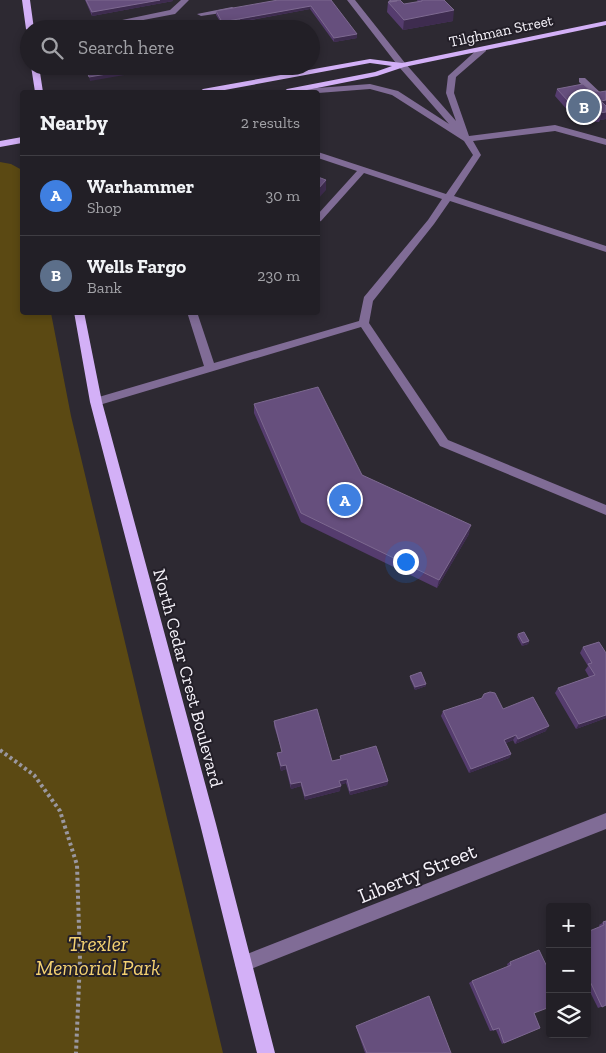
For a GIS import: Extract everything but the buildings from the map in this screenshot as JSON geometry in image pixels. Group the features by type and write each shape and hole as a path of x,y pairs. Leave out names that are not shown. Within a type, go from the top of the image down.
{"main road":[{"path":"26,0 29,20"},
{"name":"Tilghman Street","path":"297,90 377,74 402,65 606,23"},
{"name":"Tilghman Street","path":"320,70 370,61 402,65"},
{"path":"36,75 39,90"},
{"name":"Tilghman Street","path":"214,90 295,75"},
{"path":"0,144 20,140"},
{"name":"North Cedar Crest Boulevard","path":"80,315 96,402 266,1053"}],"street":[{"path":"130,20 172,12 185,0"},
{"path":"351,0 402,65 467,139 477,155 448,198 368,300 364,322 444,443 606,510"},
{"path":"201,14 236,8"},
{"path":"467,139 450,93 452,76 483,49"},
{"path":"582,80 602,98"},
{"path":"320,91 370,86 395,93 467,139 555,128 606,142"},
{"path":"320,156 606,249"},
{"path":"320,218 362,170"},
{"path":"193,315 210,368"},
{"path":"96,402 364,322"},
{"name":"Liberty Street","path":"243,964 606,821"}],"path":[{"path":"0,750 34,776 60,811 77,865 80,960 76,1053"}],"green space":[{"name":"Trexler Memorial Park","path":"0,162 11,164 20,169 20,315 51,315 71,416 223,1053 0,1053"}],"place":[{"name":"Wells Fargo","path":"584,107"},
{"name":"Warhammer","path":"345,500"}]}
